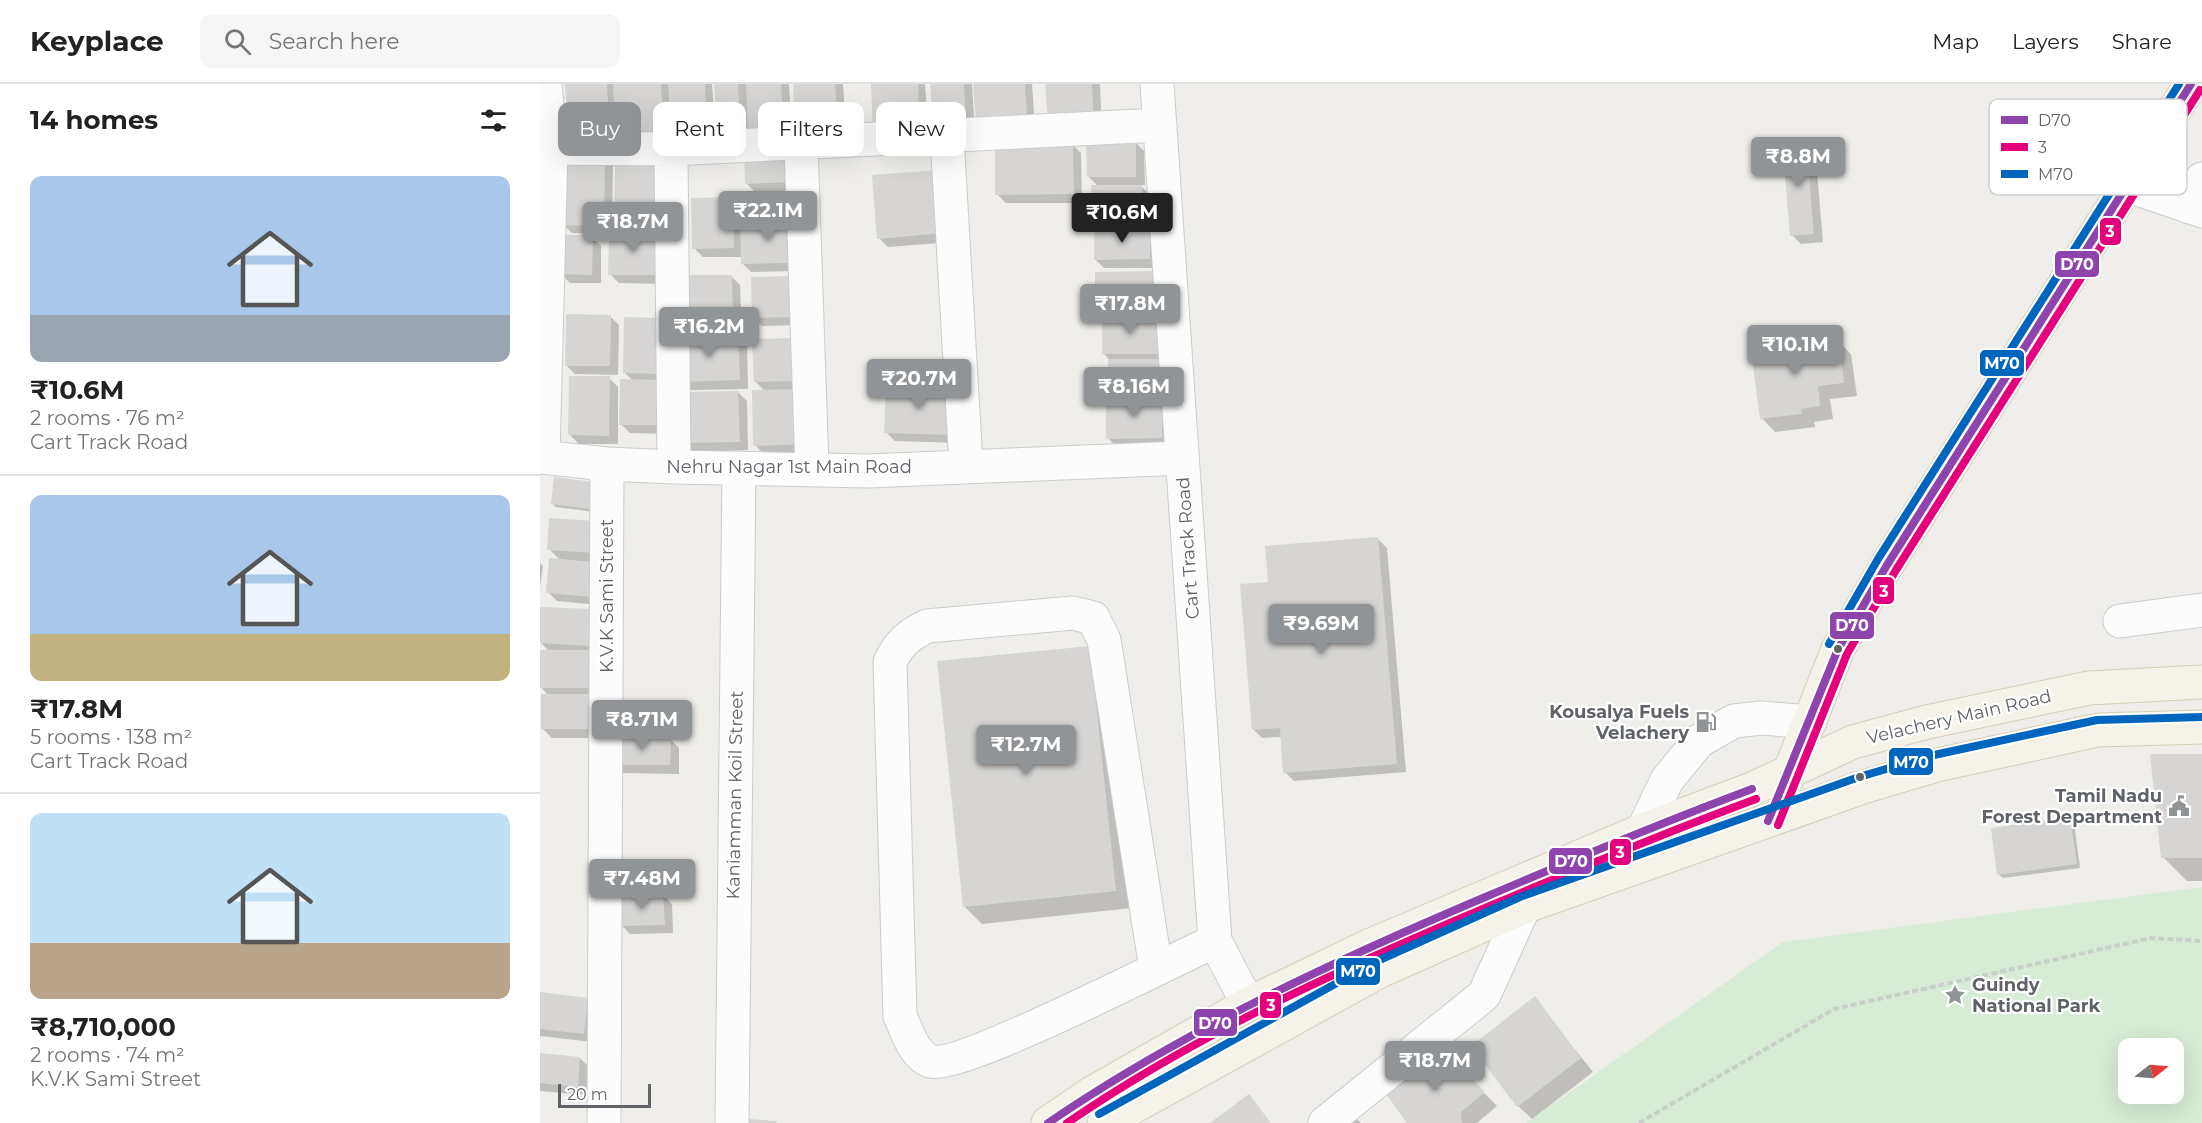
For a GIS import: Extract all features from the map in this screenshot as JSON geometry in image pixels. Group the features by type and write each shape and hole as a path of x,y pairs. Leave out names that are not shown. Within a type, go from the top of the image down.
{"main road":[{"path":"2181,99 2191,84"},
{"path":"1768,820 1790,772 1838,649 1887,565 2120,195"},
{"name":"Velachery Main Road","path":"1048,1123 1092,1093 1248,1004 1371,945 1643,830 1752,789 1853,742 1927,722 2088,688 2202,682"},
{"path":"1104,1123 1380,971 1524,907 1768,820 1937,765 2098,730 2202,727"}],"street":[{"path":"541,457 545,84"},
{"name":"Cart Track Road","path":"1157,84 1215,941 1248,1004"},
{"path":"966,136 1160,125"},
{"path":"545,147 653,149"},
{"path":"671,156 674,467"},
{"path":"801,156 812,468"},
{"path":"948,156 966,465"},
{"path":"2176,195 2198,199"},
{"name":"Nehru Nagar 1st Main Road","path":"541,457 607,464 674,467 812,468 868,471 966,465 1182,458"},
{"name":"K.V.K Sami Street","path":"604,1123 607,464"},
{"name":"Kaniamman Koil Street","path":"732,1123 739,468"},
{"path":"2120,621 2202,610"},
{"path":"1156,969 1104,640 1093,618 1073,614 927,626 907,636 897,648 890,662 900,1016 913,1046 930,1061 943,1061 977,1051 1156,969 1215,941"},
{"path":"1643,830 1667,780 1699,741 1734,721 1761,718 1810,722"},
{"path":"1325,1123 1484,994 1524,907"}],"path":[{"path":"1639,1123 1834,1009 2151,938 2202,941"}],"green space":[{"name":"Guindy National Park","path":"2202,887 2202,1123 1526,1123 1783,942"}],"building":[{"path":"565,84 607,84 608,102 566,102"},
{"path":"613,84 661,84 662,102 653,102 653,133 641,134 641,102 614,102"},
{"path":"668,84 705,84 706,102 669,102"},
{"path":"714,84 738,84 739,102 715,102"},
{"path":"746,84 781,84 782,102 758,102 758,129 748,130"},
{"path":"793,84 835,84 836,102 794,102"},
{"path":"871,84 918,84 919,102 876,102 876,130 873,130"},
{"path":"930,84 964,84 965,102 931,102"},
{"path":"973,84 1025,84 1027,117 976,120"},
{"path":"1045,84 1092,84 1094,120 1048,122"},
{"path":"1806,139 1814,234 1790,236 1782,141"},
{"path":"1086,140 1136,140 1136,177 1087,177"},
{"path":"995,143 1073,143 1074,194 995,195"},
{"path":"758,150 758,156 794,156 795,182 745,184 746,151"},
{"path":"562,156 605,156 604,226 561,225"},
{"path":"615,161 661,162 660,217 614,217"},
{"path":"939,170 944,233 877,239 872,175"},
{"path":"1091,185 1142,185 1143,218 1091,219"},
{"path":"733,197 734,248 692,249 691,198"},
{"path":"795,221 796,263 741,264 740,222"},
{"path":"1150,229 1150,259 1094,260 1094,230"},
{"path":"609,231 658,232 657,275 608,275"},
{"path":"559,235 593,235 592,275 559,274"},
{"path":"1156,271 1156,307 1095,307 1095,272"},
{"path":"686,275 732,275 733,326 688,326"},
{"path":"795,276 796,317 752,318 751,277"},
{"path":"566,314 611,315 610,366 565,366"},
{"path":"1102,316 1159,316 1159,354 1102,354"},
{"path":"624,317 661,318 661,374 623,373"},
{"path":"738,334 740,380 680,382 679,335"},
{"path":"798,338 799,381 754,382 752,339"},
{"path":"1839,339 1844,383 1818,386 1820,406 1801,409 1802,414 1760,419 1751,351"},
{"path":"1108,359 1160,359 1160,388 1109,389"},
{"path":"569,376 610,376 609,436 568,435"},
{"path":"620,379 663,380 662,425 619,425"},
{"path":"886,384 953,386 952,435 884,433"},
{"path":"805,389 806,444 753,446 752,390"},
{"path":"738,391 740,442 683,443 682,392"},
{"path":"1106,397 1162,397 1162,438 1106,439"},
{"path":"554,477 594,482 591,509 551,504"},
{"path":"549,518 597,521 595,553 547,550"},
{"path":"1378,537 1397,764 1283,773 1280,728 1252,730 1240,584 1268,582 1265,546"},
{"path":"549,558 594,562 591,597 546,593"},
{"path":"540,607 592,609 590,646 540,643"},
{"path":"1090,646 1116,891 963,907 937,661"},
{"path":"540,650 595,650 595,688 540,688"},
{"path":"541,694 595,694 595,729 541,729"},
{"path":"613,736 671,737 670,765 613,765"},
{"name":"Tamil Nadu Forest Department","path":"2150,754 2202,754 2202,858 2161,858"},
{"path":"2070,817 2077,864 1997,875 1991,828"},
{"path":"663,893 665,925 620,926 619,894"},
{"path":"540,992 588,998 584,1034 540,1029"},
{"path":"1535,996 1581,1058 1517,1107 1471,1046"},
{"path":"1441,1048 1485,1092 1461,1112 1462,1123 1407,1123 1386,1094"},
{"path":"540,1053 580,1057 578,1087 540,1083"},
{"path":"1249,1094 1271,1123 1210,1123"},
{"path":"749,1119 777,1121 776,1123 749,1123"}],"transit line":[{"name":"M70","path":"2169,99 2179,84"},
{"name":"D70","path":"2182,99 2191,84"},
{"name":"3","path":"2187,111 2200,90"},
{"name":"M70","path":"1829,644 1878,559 2109,195"},
{"name":"D70","path":"1768,821 1838,649 1887,565 2121,195"},
{"name":"3","path":"1778,825 1847,654 1896,570 2134,195"},
{"name":"M70","path":"1099,1114 1375,962 1520,897 1859,777 1934,755 2097,720 2202,717"},
{"name":"D70","path":"1048,1123 1099,1090 1205,1028 1315,973 1426,922 1650,828 1752,789"},
{"name":"3","path":"1067,1123 1115,1091 1215,1034 1372,957 1547,882 1756,799"}],"place":[{"name":"Kousalya Fuels Velachery","path":"1706,722"},
{"name":"Tamil Nadu Forest Department","path":"2179,806"},
{"name":"Guindy National Park","path":"1955,995"}]}
